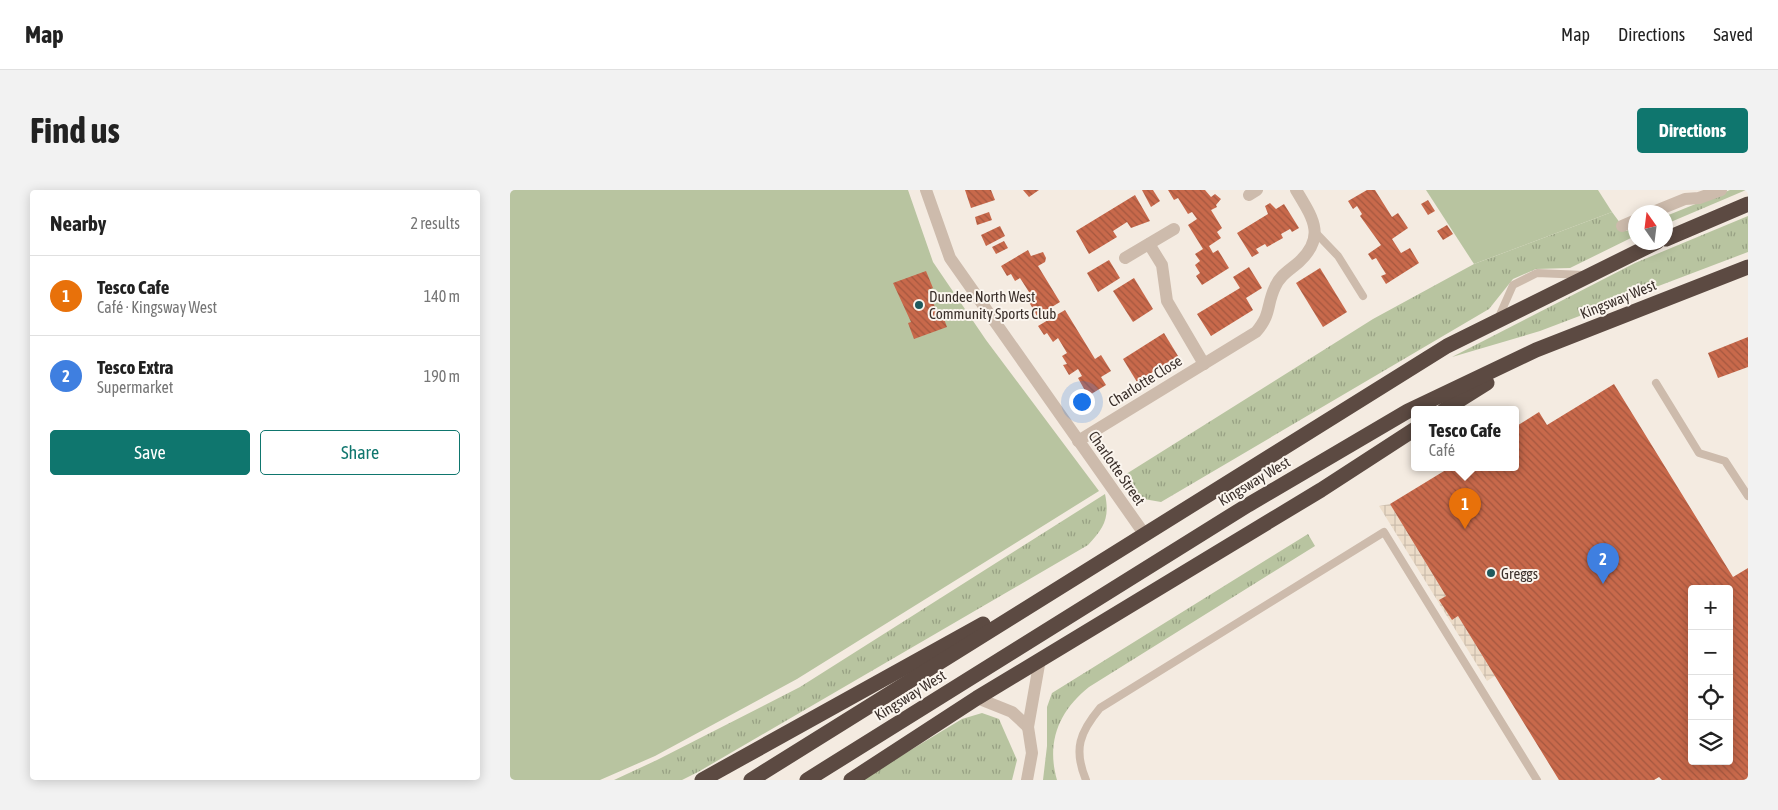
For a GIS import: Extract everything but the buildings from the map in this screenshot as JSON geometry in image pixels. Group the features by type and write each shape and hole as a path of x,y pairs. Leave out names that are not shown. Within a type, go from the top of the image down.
{"highway":[{"path":"1673,236 1748,204"},
{"name":"Kingsway West","path":"751,780 1446,346 1640,250"},
{"name":"Kingsway West","path":"1418,406 1536,350 1748,267"},
{"path":"1450,406 1536,350"},
{"name":"Kingsway West","path":"807,780 1265,495 1411,410"},
{"path":"851,780 977,698 1321,490 1411,432"},
{"path":"702,780 1145,535"}],"street":[{"name":"Charlotte Street","path":"926,190 950,258 1145,535"},
{"path":"1296,190 1312,217 1316,232"},
{"path":"1671,205 1685,199 1699,198 1721,190"},
{"path":"1622,226 1628,223"},
{"path":"1125,258 1174,229"},
{"name":"Charlotte Close","path":"1078,441 1256,332 1267,319 1274,287 1283,275 1312,247 1316,232"},
{"name":"Charlotte Close","path":"1149,244 1162,265 1167,301 1204,364"},
{"path":"1027,780 1032,753 1028,728 1040,659"},
{"path":"977,698 1012,712 1028,728"}],"lane":[{"path":"1316,232 1338,256 1363,296"},
{"path":"1497,320 1513,286 1536,273 1588,275"},
{"path":"1656,384 1699,453 1725,461 1748,496"},
{"path":"1086,780 1080,750 1084,728 1100,708 1384,532 1537,780"}],"green space":[{"path":"510,190 908,190 933,262 986,340 1099,491 797,679 655,756 600,780 510,780"},
{"path":"1426,190 1598,190 1612,212 1474,264"},
{"path":"1730,190 1746,190 1673,221 1673,213"},
{"path":"1612,212 1626,231 1628,230 1628,239 1570,268 1536,269 1513,279 1489,309 1161,502 1138,498 1123,476 1373,319 1474,264"},
{"path":"1748,216 1748,252 1540,331 1452,357 1635,263 1666,250 1673,250 1673,247"},
{"path":"1105,494 1107,510 1102,528 1088,545 682,780 614,780 800,687"},
{"path":"1308,534 1315,546 1089,687 1079,696 1063,717 1054,740 1053,753 1057,780 1043,780 1047,746 1047,707 1052,693"},
{"path":"982,713 999,719 1017,760 1012,780 861,780 962,719"}],"shaded area":[{"path":"1390,504 1446,596 1440,600 1452,620 1458,616 1495,676 1487,681 1379,506"}],"place":[{"name":"Dundee North West Community Sports Club","path":"919,305"},
{"name":"Tesco Cafe","path":"1465,529"},
{"name":"Greggs","path":"1491,573"},
{"name":"Tesco Extra","path":"1603,584"}]}
